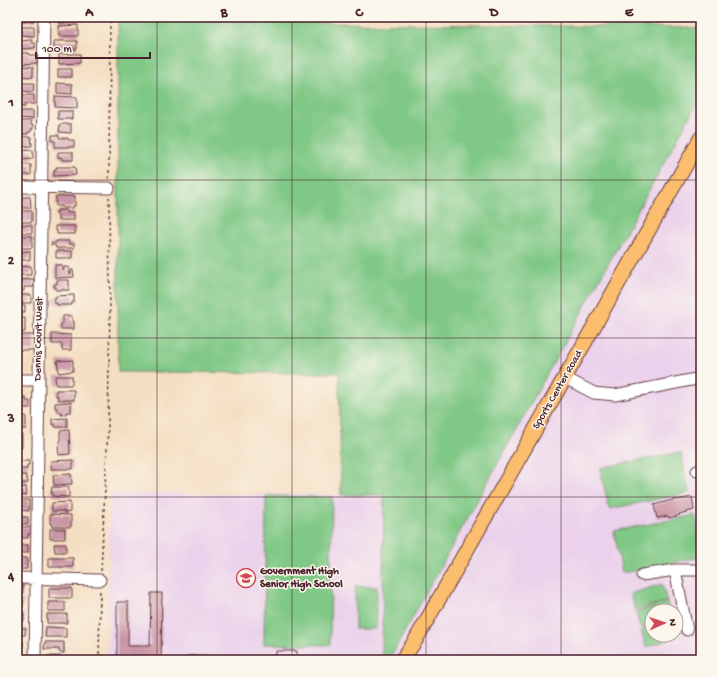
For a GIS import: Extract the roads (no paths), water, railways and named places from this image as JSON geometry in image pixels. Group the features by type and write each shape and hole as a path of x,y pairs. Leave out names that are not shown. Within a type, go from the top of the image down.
{"main road":[{"name":"Sports Center Road","path":"402,660 415,641 701,138"},
{"name":"Sports Center Road","path":"412,660 415,641"}],"street":[{"name":"Dennis Court West","path":"35,660 44,17"},
{"path":"17,187 109,188"},
{"path":"565,378 594,393 615,395 701,378"},
{"path":"17,380 39,380"},
{"path":"642,575 675,570 701,570"},
{"path":"675,570 687,630"},
{"path":"17,578 100,580"}],"place":[{"name":"Government High Senior High School","path":"246,578"}]}
